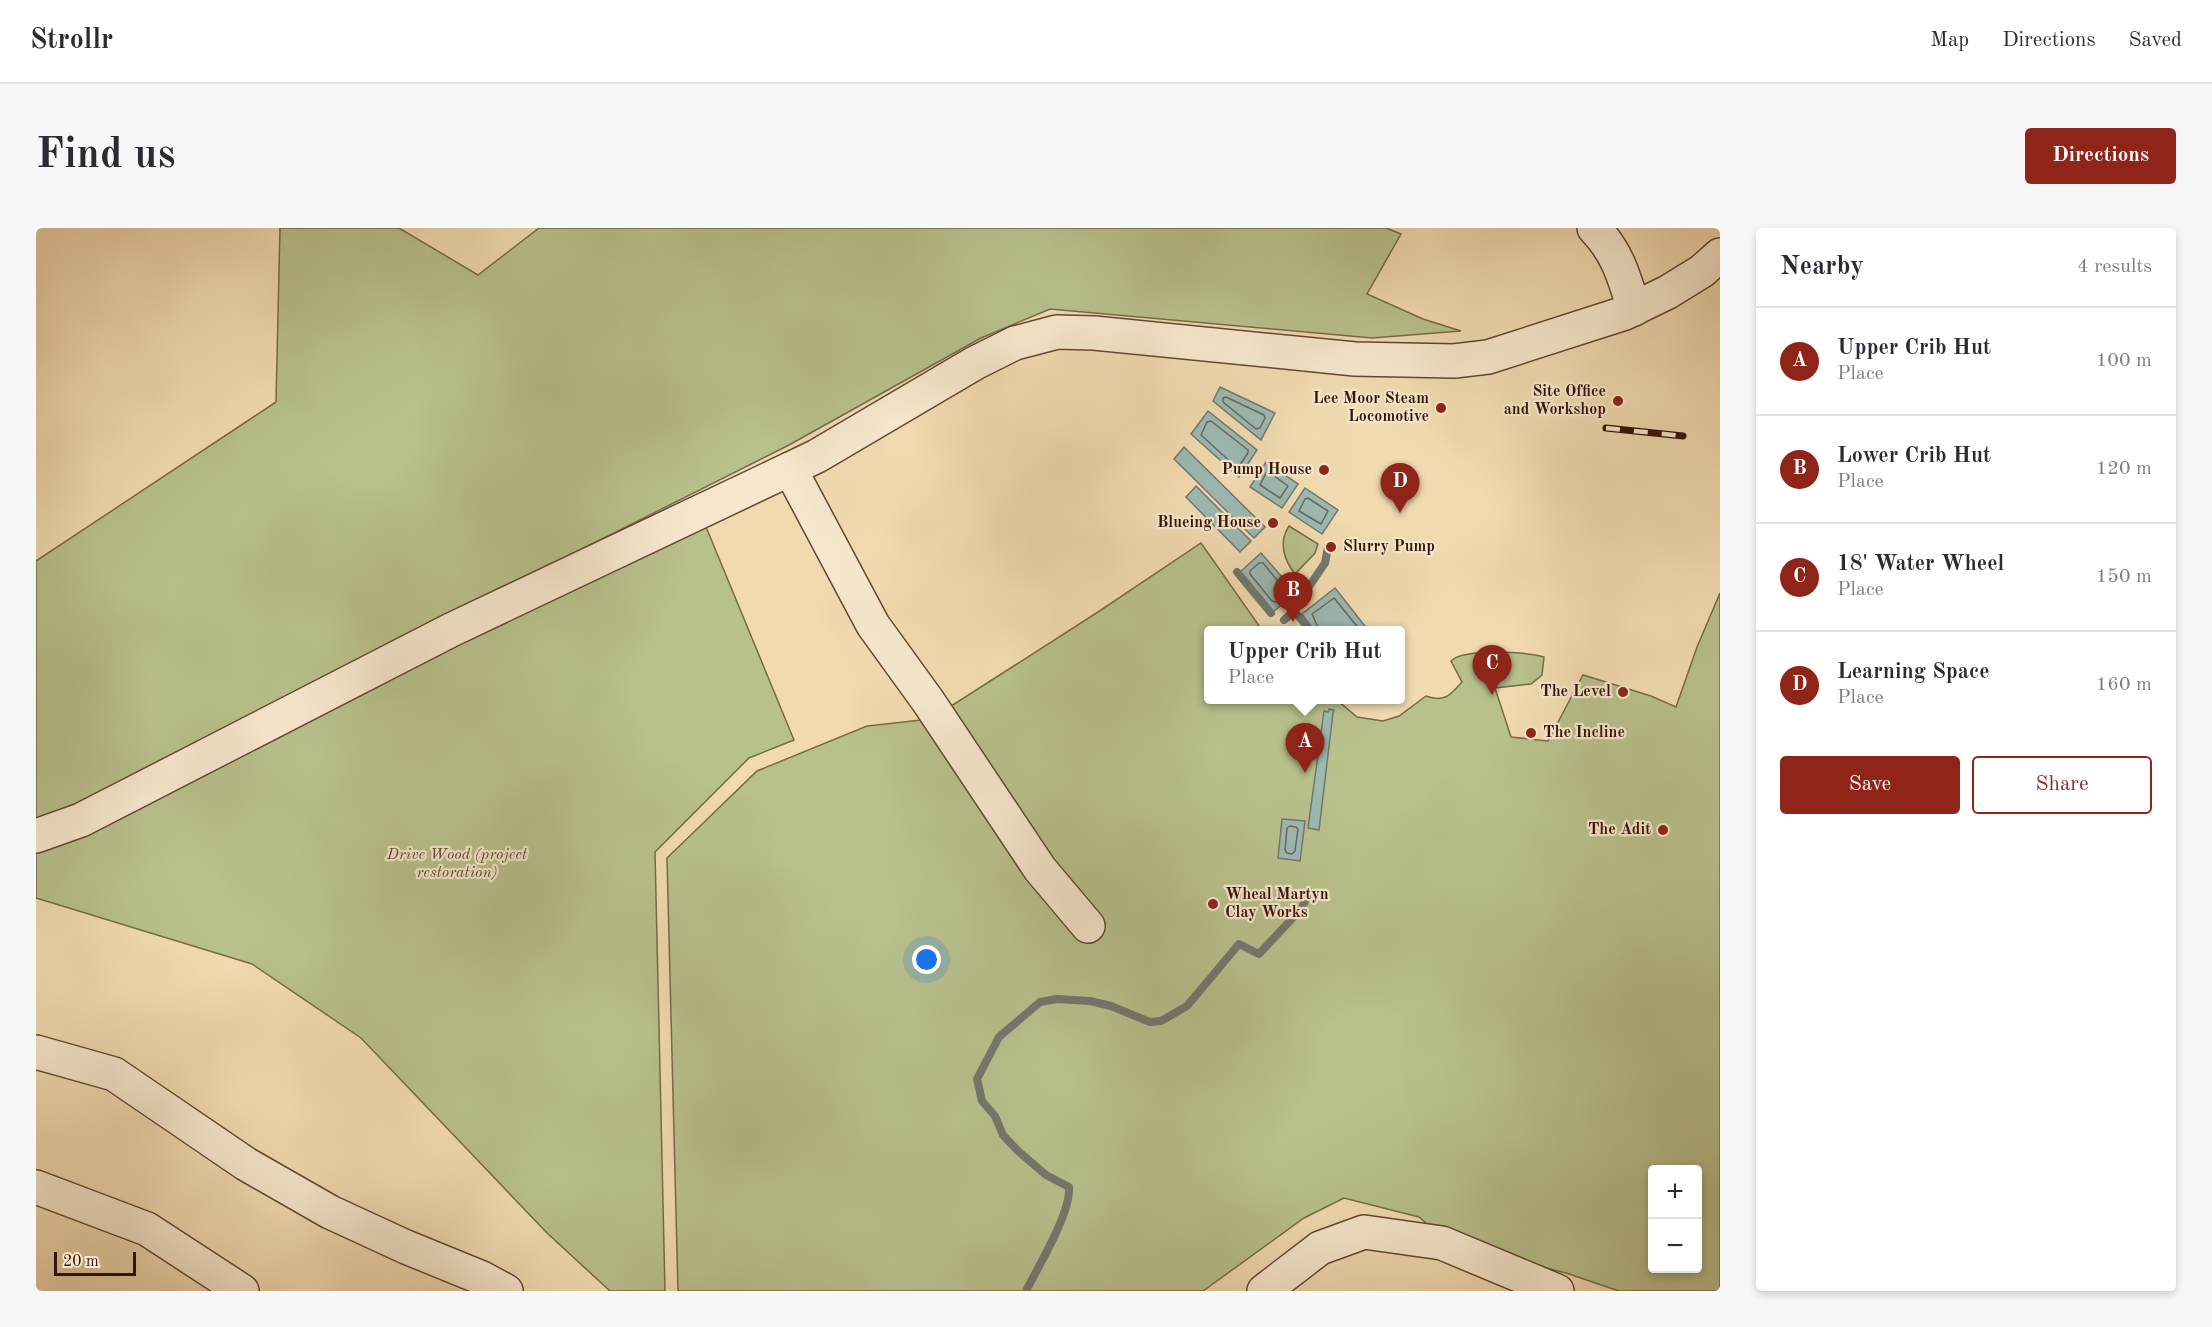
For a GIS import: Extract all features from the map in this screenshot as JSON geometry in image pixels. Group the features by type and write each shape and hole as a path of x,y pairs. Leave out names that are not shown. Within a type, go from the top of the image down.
{"lane":[{"path":"1594,228 1608,243 1622,271 1634,309"},
{"path":"36,836 81,820 451,630 817,456 975,363 1015,343 1057,332 1094,333 1355,359 1454,361 1488,357 1634,309 1702,271 1720,255"},
{"path":"790,469 873,626 928,701 1040,869 1088,927"},
{"path":"36,1052 114,1074 246,1164 330,1212 406,1247 482,1278 506,1291"},
{"path":"36,1187 147,1229 242,1291"},
{"path":"1264,1291 1320,1248 1364,1232 1442,1243 1557,1291"}],"green space":[{"path":"280,228 399,228 478,275 539,228 1386,228 1401,234 1367,294 1423,319 1461,331 1372,338 1050,309 981,338 789,445 67,808 36,818 36,561 276,402"},
{"name":"Drive Wood (project restoration)","path":"704,522 794,740 749,758 655,852 665,1291 610,1291 547,1233 361,1038 252,964 36,898 36,852"},
{"path":"1289,526 1318,544 1315,553 1295,574 1288,563 1283,545"},
{"path":"1201,543 1259,626 1204,626 1204,704 1342,704 1357,717 1383,721 1399,716 1426,696 1443,698 1451,694 1462,682 1451,661 1458,657 1496,652 1524,654 1544,657 1542,675 1531,684 1495,688 1511,737 1548,741 1583,675 1651,696 1676,707 1697,647 1720,593 1720,1291 1619,1291 1566,1273 1464,1247 1435,1231 1419,1217 1344,1198 1304,1218 1203,1291 678,1291 667,858 757,771 867,726 931,719"}],"water":[{"path":"1220,387 1275,413 1261,440 1213,401"},
{"path":"1208,411 1257,450 1239,477 1191,434"},
{"path":"1184,447 1265,527 1254,538 1174,459"},
{"path":"1266,462 1298,484 1282,508 1250,487"},
{"path":"1196,486 1251,541 1240,552 1186,497"},
{"path":"1305,488 1338,510 1322,534 1289,512"},
{"path":"1261,553 1296,593 1273,612 1240,572"},
{"path":"1335,588 1365,626 1311,626 1302,614"},
{"path":"1329,709 1334,710 1319,830 1308,828 1324,711 1328,712"},
{"path":"1282,819 1305,821 1300,861 1278,858"}],"waterway":[{"path":"1310,585 1325,563 1328,547"},
{"path":"1237,572 1271,613"},
{"path":"1284,620 1294,611 1306,626"},
{"path":"1026,1291 1065,1211 1069,1187 1046,1175 1018,1151 1003,1135 995,1116 982,1101 977,1079 999,1037 1040,1002 1057,999 1090,1001 1111,1006 1150,1022 1161,1021 1187,1006 1239,944 1259,954 1302,908 1309,891"}],"railway":[{"path":"1606,428 1683,436"}],"place":[{"name":"Site Office and Workshop","path":"1618,401"},
{"name":"Lee Moor Steam Locomotive","path":"1441,408"},
{"name":"Pump House","path":"1324,470"},
{"name":"Learning Space","path":"1400,513"},
{"name":"Blueing House","path":"1273,523"},
{"name":"Slurry Pump","path":"1331,547"},
{"name":"Lower Crib Hut","path":"1293,622"},
{"name":"The Level","path":"1623,692"},
{"name":"18' Water Wheel","path":"1492,695"},
{"name":"The Incline","path":"1531,733"},
{"name":"Upper Crib Hut","path":"1305,773"},
{"name":"The Adit","path":"1663,830"},
{"name":"Wheal Martyn Clay Works","path":"1213,904"}]}
